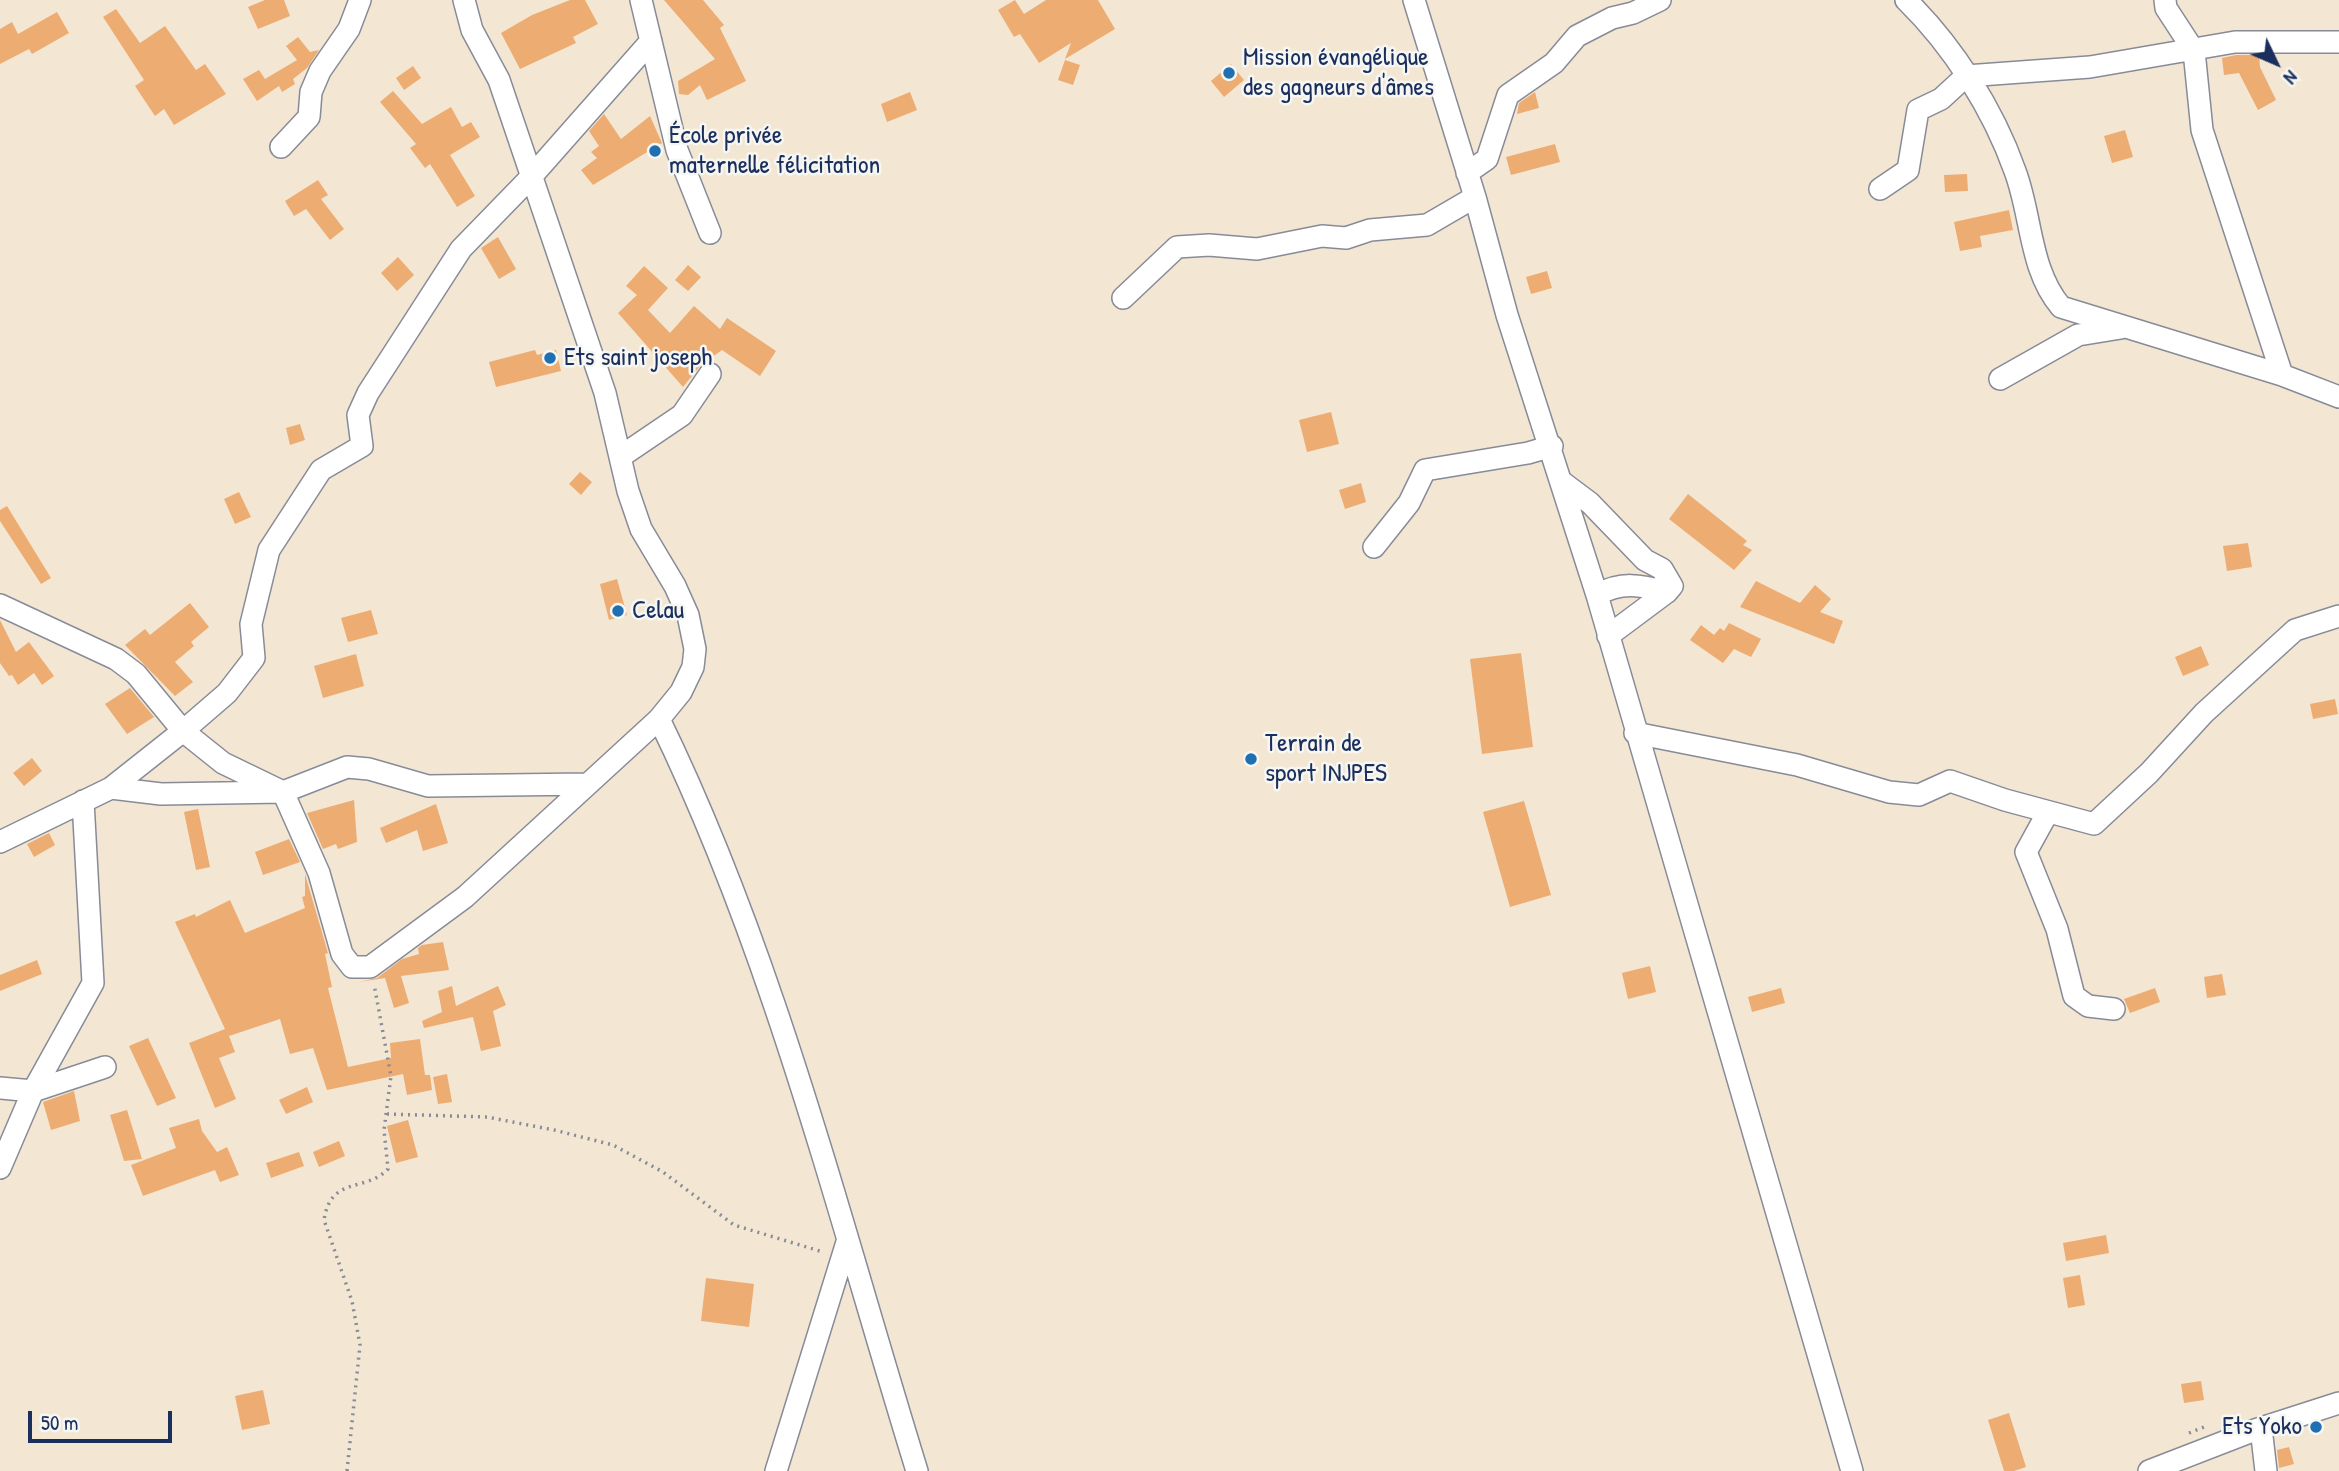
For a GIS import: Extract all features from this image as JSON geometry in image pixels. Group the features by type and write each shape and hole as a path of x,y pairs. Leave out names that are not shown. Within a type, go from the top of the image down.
{"street":[{"path":"281,147 309,117 312,92 320,71 349,29 360,0"},
{"path":"0,605 116,659 136,674 183,731 223,763 283,792 319,873 342,954 352,967 370,967 465,897 659,719 681,692 693,667 695,649 688,615 675,586 642,529 620,457 605,393 499,80 472,30 464,0"},
{"path":"641,0 677,150 710,233"},
{"path":"1414,0 1475,197 1507,315 1552,446 1597,596 1853,1471"},
{"path":"1467,173 1487,159 1508,95 1554,62 1577,36 1612,18 1633,13 1660,0"},
{"path":"1906,0 1934,27 2001,137 2016,173 2040,271 2049,292 2062,307 2282,375 2339,397"},
{"path":"2165,0 2166,8 2194,51 2202,130 2282,375"},
{"path":"0,842 111,788 227,693 254,658 251,624 269,550 321,470 362,446 358,415 368,393 461,249 531,177 651,41"},
{"path":"1880,189 1908,170 1918,110 1941,99 1966,76 2090,67 2235,42 2339,42"},
{"path":"1124,298 1177,247 1209,245 1258,249 1322,236 1346,238 1370,230 1427,225 1475,197"},
{"path":"2000,379 2078,335 2126,327"},
{"path":"620,457 682,415 710,374"},
{"path":"1374,547 1409,503 1425,470 1528,453 1552,446"},
{"path":"1562,482 1590,503 1645,560 1662,569 1672,586 1608,636"},
{"path":"1597,596 1613,586 1625,584 1667,592"},
{"path":"1635,733 1797,765 1889,792 1919,795 1950,781 2094,824 2149,773 2204,713 2295,630 2339,616"},
{"path":"659,719 744,916 784,1032 844,1249 917,1471"},
{"path":"111,788 161,794 283,792 347,767 369,769 428,786 586,784"},
{"path":"0,1168 5,1138 93,983 83,802"},
{"path":"2049,812 2026,852 2057,929 2074,996 2088,1006 2114,1009"},
{"path":"0,1088 33,1091 105,1067"},
{"path":"776,1471 844,1249"},
{"path":"2149,1471 2258,1429 2339,1403"},
{"path":"2258,1429 2266,1471"}],"path":[{"path":"347,1471 360,1345 352,1301 324,1220 326,1207 333,1195 351,1185 383,1174 388,1169 384,1130 391,1076 370,967"},
{"path":"387,1114 487,1118 554,1130 613,1145 663,1172 734,1224 844,1249"}],"building":[{"path":"265,0 284,0 290,16 258,29 248,7"},
{"path":"570,0 585,0 598,24 573,37 576,43 520,69 501,33 532,15"},
{"path":"664,0 703,0 724,25 720,28 746,81 707,100 700,85 688,95 679,94 678,81 715,59"},
{"path":"1015,0 1024,14 1046,0 1098,0 1115,29 1065,59 1071,43 1039,63 1020,34 1014,37 998,10"},
{"path":"116,9 140,43 165,26 196,70 205,64 226,94 174,125 164,109 155,116 135,86 144,80 103,17"},
{"path":"57,12 69,33 32,54 29,49 0,64 0,29 12,22 18,34"},
{"path":"298,37 310,52 319,50 307,68 293,79 295,84 282,92 279,86 257,101 243,79 259,70 265,79 297,60 286,46"},
{"path":"2259,55 2260,67 2276,100 2258,110 2239,73 2224,75 2222,58"},
{"path":"1065,60 1080,65 1073,85 1058,80"},
{"path":"1231,64 1244,80 1224,97 1211,81"},
{"path":"413,66 421,78 404,90 396,78"},
{"path":"393,91 422,124 451,107 462,127 471,122 480,137 450,155 475,196 457,207 430,164 425,168 410,148 416,144 380,102"},
{"path":"910,92 917,110 887,122 881,104"},
{"path":"1535,92 1539,108 1517,114 1519,103"},
{"path":"604,114 621,139 650,116 662,143 593,185 581,170 597,158 591,152 599,146 589,131"},
{"path":"2125,130 2133,157 2112,163 2104,136"},
{"path":"1555,144 1560,162 1511,175 1506,157"},
{"path":"1967,174 1968,191 1945,192 1944,175"},
{"path":"318,180 328,195 321,199 344,229 330,240 306,209 294,216 285,201"},
{"path":"2009,210 2013,230 1980,236 1982,247 1960,251 1954,222"},
{"path":"498,237 516,269 499,279 481,248"},
{"path":"398,257 414,275 397,291 381,273"},
{"path":"688,265 701,277 688,291 675,280"},
{"path":"644,266 668,288 648,310 670,333 694,306 720,329 727,318 776,351 760,376 722,350 700,366 683,387 618,313 637,295 626,286"},
{"path":"1547,271 1552,288 1531,294 1526,277"},
{"path":"535,350 537,355 556,350 561,371 496,387 489,362"},
{"path":"1331,412 1339,444 1307,452 1299,420"},
{"path":"300,424 305,440 290,445 286,428"},
{"path":"580,472 592,482 581,495 569,484"},
{"path":"1361,483 1366,502 1345,509 1339,490"},
{"path":"239,492 251,517 235,524 224,499"},
{"path":"1688,494 1747,541 1743,545 1752,550 1734,570 1669,519"},
{"path":"7,506 51,578 41,584 0,521 0,510"},
{"path":"2248,543 2252,567 2227,571 2223,546"},
{"path":"617,579 627,615 609,620 600,584"},
{"path":"1756,581 1800,603 1815,585 1831,599 1820,612 1843,621 1834,644 1740,607"},
{"path":"190,603 209,627 191,642 194,646 175,662 193,682 175,696 125,645 145,629 150,635"},
{"path":"371,610 378,634 348,642 341,618"},
{"path":"0,620 16,652 29,642 54,676 42,685 34,673 18,685 12,675 9,676 0,663"},
{"path":"1729,623 1761,639 1751,657 1734,649 1723,663 1690,640 1701,625 1714,635 1720,628 1724,631"},
{"path":"2201,646 2209,665 2183,676 2175,657"},
{"path":"1521,653 1533,747 1482,754 1470,659"},
{"path":"356,654 364,686 323,698 314,666"},
{"path":"130,688 154,717 127,734 105,704"},
{"path":"2335,699 2338,714 2313,719 2310,704"},
{"path":"32,758 42,771 24,786 13,773"},
{"path":"354,800 357,842 338,849 336,844 323,849 307,813"},
{"path":"1524,801 1551,895 1510,907 1483,812"},
{"path":"436,804 448,843 423,851 417,830 386,843 380,828"},
{"path":"198,809 210,867 196,870 184,812"},
{"path":"49,833 55,845 34,857 27,844"},
{"path":"289,839 300,862 263,875 255,852"},
{"path":"305,874 328,953 325,954 332,987 328,988 348,1067 391,1058 390,1043 420,1039 425,1075 430,1075 432,1090 407,1095 403,1074 327,1090 313,1048 290,1054 280,1019 229,1036 235,1052 219,1058 236,1099 215,1108 189,1043 225,1029 175,922 195,914 196,917 230,900 245,933 305,908 302,897 305,896"},
{"path":"443,942 449,970 401,976 409,1003 394,1008 385,978 359,982 377,978 402,959 419,954 418,948 422,945"},
{"path":"37,960 42,974 0,991 0,975"},
{"path":"1650,966 1656,992 1628,999 1622,973"},
{"path":"2222,974 2226,995 2207,998 2204,977"},
{"path":"452,986 456,1006 498,986 506,1005 493,1011 501,1046 481,1051 473,1017 424,1028 422,1021 442,1012 438,991"},
{"path":"1781,988 1785,1003 1752,1012 1748,997"},
{"path":"2155,988 2160,1002 2130,1013 2124,999"},
{"path":"148,1038 176,1098 157,1106 129,1046"},
{"path":"447,1074 452,1102 438,1104 433,1077"},
{"path":"307,1087 313,1102 286,1114 279,1100"},
{"path":"74,1091 80,1121 51,1130 43,1102"},
{"path":"127,1110 142,1159 124,1161 110,1115"},
{"path":"199,1119 202,1131 217,1152 227,1147 239,1175 220,1182 215,1170 143,1196 131,1165 176,1148 169,1128"},
{"path":"408,1120 418,1157 396,1163 387,1126"},
{"path":"339,1141 345,1156 319,1167 313,1152"},
{"path":"299,1152 304,1166 271,1178 266,1163"},
{"path":"2106,1235 2109,1253 2066,1261 2063,1243"},
{"path":"2080,1275 2085,1305 2068,1308 2063,1278"},
{"path":"706,1278 754,1284 749,1327 701,1321"},
{"path":"2201,1381 2204,1400 2184,1403 2181,1384"},
{"path":"263,1390 270,1424 242,1430 235,1396"},
{"path":"2009,1413 2026,1467 2004,1471 1988,1420"},
{"path":"2289,1447 2294,1464 2279,1468 2277,1450"}],"place":[{"name":"Mission évangélique des gagneurs d'âmes","path":"1229,73"},
{"name":"École privée maternelle félicitation","path":"655,151"},
{"name":"Ets saint joseph","path":"550,358"},
{"name":"Celau","path":"618,611"},
{"name":"Terrain de sport INJPES","path":"1251,759"},
{"name":"Ets Yoko","path":"2316,1427"}]}
